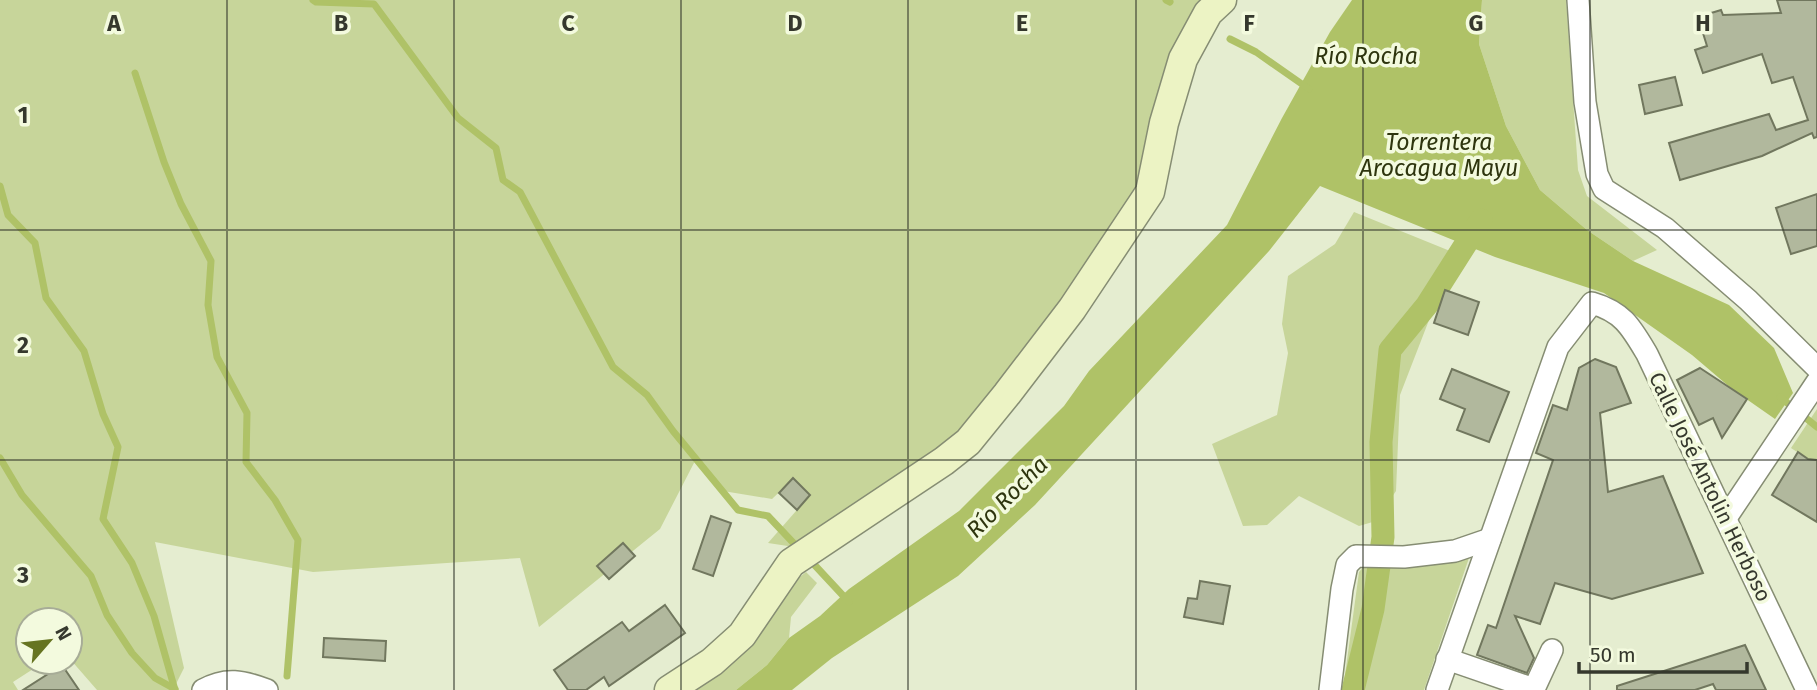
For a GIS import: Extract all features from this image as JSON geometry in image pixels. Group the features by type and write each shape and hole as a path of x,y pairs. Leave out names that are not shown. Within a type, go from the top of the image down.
{"street":[{"path":"668,690 712,663 741,635 791,563 944,461 968,442 1007,394 1072,309 1150,192 1164,123 1183,59 1208,13 1222,0"},
{"path":"1578,0 1585,102 1597,174 1604,189 1665,228 1748,300 1814,386 1726,518"},
{"name":"Calle José Antolin Herboso","path":"1490,539 1558,347 1592,303 1610,308 1628,323 1647,354 1807,690"},
{"path":"1437,690 1490,539"},
{"path":"1330,690 1342,589 1347,565 1356,556 1404,557 1455,551 1490,539"},
{"path":"1447,659 1534,689 1552,650"},
{"path":"203,690 216,683 245,681 267,690"}],"shaded area":[{"path":"0,0 1208,0 1142,184 1066,306 955,445 801,548 768,543 810,495 793,479 772,499 723,491 696,459 660,529 539,627 520,558 313,572 155,542 184,668 173,690 97,690 84,675 84,606 14,606 14,676 22,676 13,682 18,690 0,690"},
{"path":"1482,0 1566,0 1578,170 1587,196 1657,250 1633,261 1587,230 1540,190 1506,126 1479,44"},
{"path":"1354,212 1455,253 1400,395 1396,491 1376,521 1359,526 1299,496 1267,525 1243,526 1212,444 1277,415 1288,353 1282,324 1288,276 1335,244"},
{"path":"1817,409 1817,465 1791,448"},
{"path":"1469,558 1424,690 1343,690 1359,572 1367,563 1411,566"},
{"path":"806,572 817,583 791,617 789,638 767,665 736,690 688,690 780,593"}],"water":[{"name":"Río Rocha","path":"1352,0 1482,0 1479,44 1506,126 1540,190 1587,230 1633,261 1729,305 1774,348 1793,393 1775,419 1732,389 1692,355 1604,293 1495,257 1320,186 1269,251 1035,505 958,576 832,658 792,690 736,690 767,665 789,638 820,616 849,589 959,511 1064,406 1089,371 1227,225 1282,118 1330,32"}],"building":[{"path":"1777,0 1817,0 1817,137 1814,138 1812,133 1762,156 1680,180 1669,143 1769,114 1776,130 1808,120 1793,77 1772,83 1762,54 1703,73 1695,50 1707,46 1698,17 1721,10 1723,15 1781,13"},
{"path":"1675,77 1682,105 1645,114 1639,85"},
{"path":"1817,194 1817,246 1791,254 1776,208"},
{"path":"1445,290 1479,302 1468,335 1434,323"},
{"path":"1595,359 1616,367 1631,403 1600,413 1608,492 1663,476 1703,573 1612,599 1555,583 1540,624 1515,616 1534,658 1527,673 1477,655 1488,625 1496,628 1553,460 1536,453 1553,405 1567,410 1579,368"},
{"path":"1700,368 1747,399 1722,438 1713,418 1699,425 1677,380"},
{"path":"1452,369 1509,392 1489,442 1457,430 1465,409 1440,399"},
{"path":"1798,452 1808,459 1817,460 1817,522 1772,495"},
{"path":"793,478 810,495 797,510 779,493"},
{"path":"711,516 731,523 713,576 693,569"},
{"path":"623,543 635,556 609,579 597,566"},
{"path":"1200,581 1230,586 1223,624 1184,617 1188,598 1197,599"},
{"path":"665,605 685,633 609,686 604,677 586,690 568,690 554,670 622,622 629,631"},
{"path":"324,638 386,641 385,661 323,657"},
{"path":"1745,645 1766,690 1716,690 1713,684 1695,690 1617,690 1617,686"},
{"path":"45,676 69,676 79,690 23,690"}],"waterway":[{"path":"313,0 374,4 458,118 496,148 503,180 520,192 613,367 647,395 738,510 768,516 801,551"},
{"path":"1166,0 1170,2"},
{"path":"1230,39 1256,52 1309,89"},
{"path":"135,73 164,162 181,204 211,261 208,305 217,357 247,413 246,462 275,500 298,540 287,676"},
{"path":"0,186 8,215 35,243 46,298 84,351 103,414 118,447 103,519 132,563 154,616 175,690"},
{"path":"1353,690 1373,609 1383,537 1381,442 1390,350 1427,305 1481,220"},
{"name":"Torrentera Arocagua Mayu","path":"1780,397 1817,427"},
{"path":"0,458 22,495 91,576 107,615 132,653 155,678 175,689"},
{"path":"809,559 849,602"}]}
